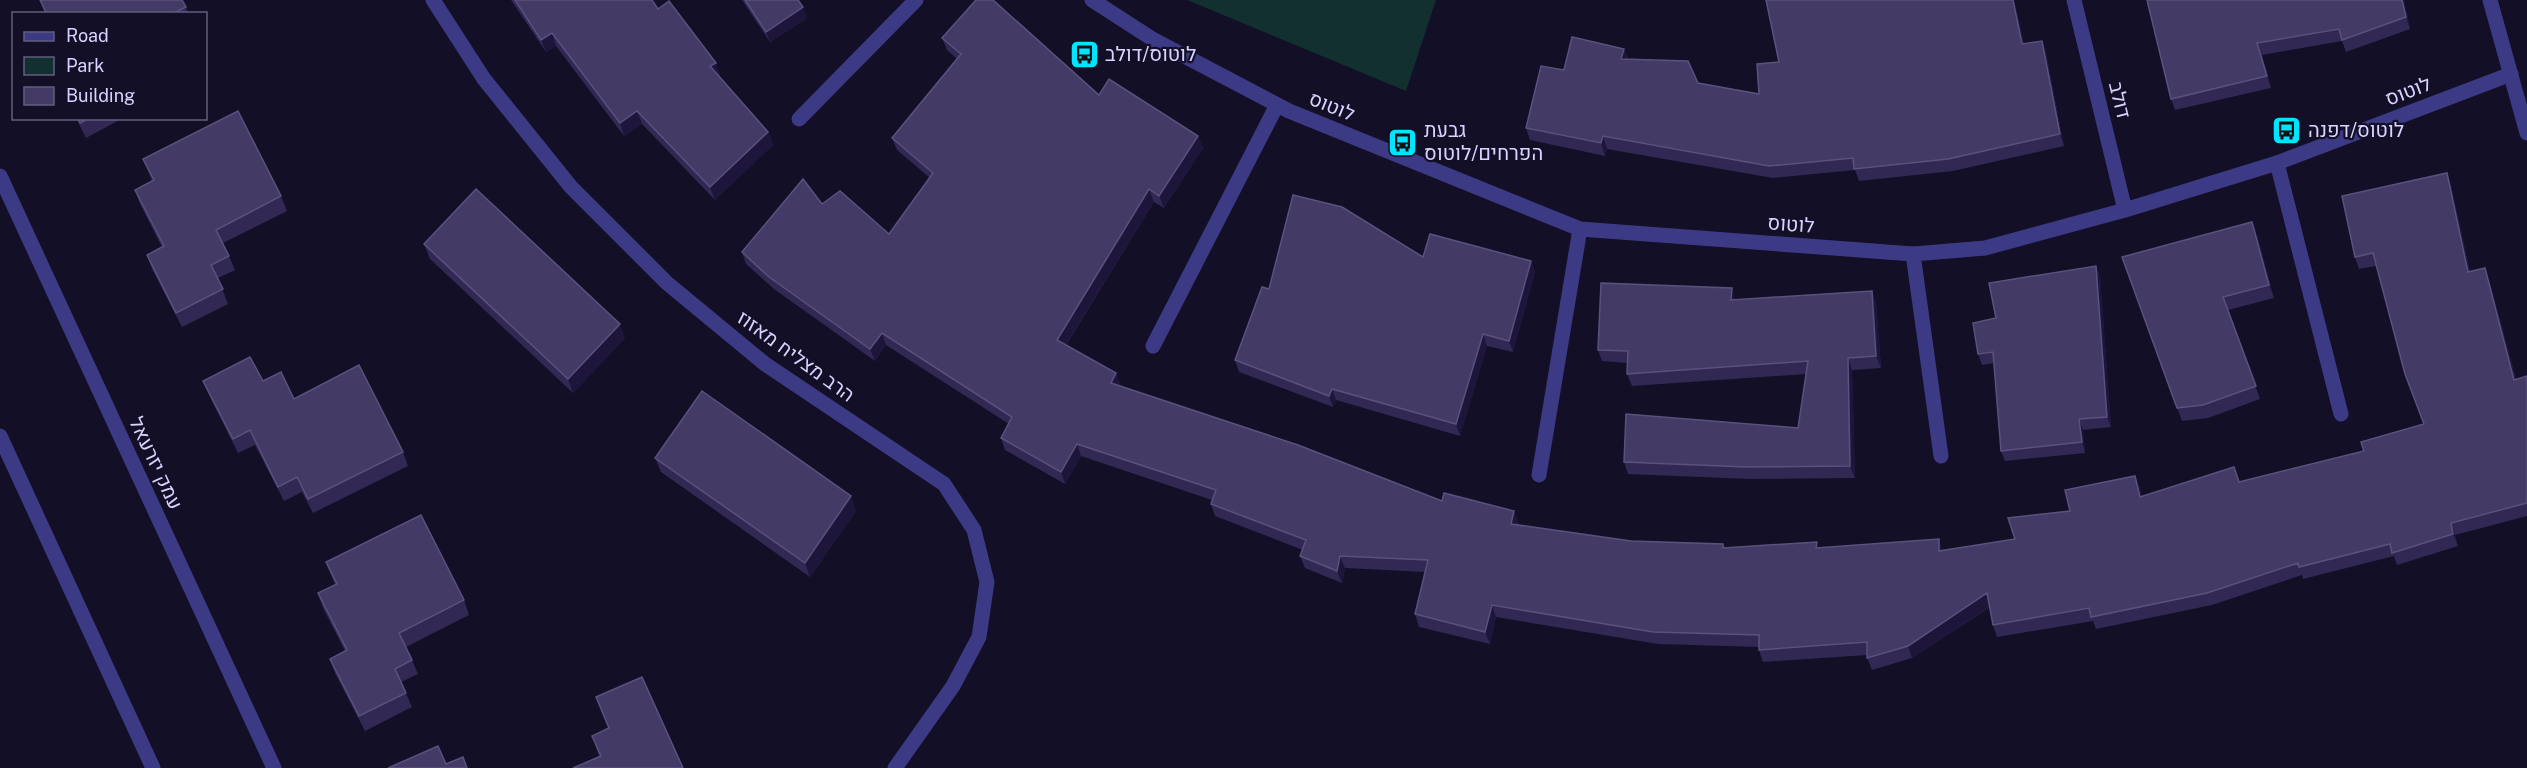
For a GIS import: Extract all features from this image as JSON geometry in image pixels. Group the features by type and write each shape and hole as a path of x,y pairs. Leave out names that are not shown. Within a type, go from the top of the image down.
{"street":[{"name":"הרב מצליח מאזוז","path":"432,0 484,79 572,187 667,283 765,364 944,484 974,530 987,582 980,637 953,686 895,768"},
{"path":"799,119 916,0"},
{"name":"לוטוס","path":"1092,0 1154,40 1277,105 1580,229 1913,254 1985,248 2125,210 2277,163 2511,74"},
{"name":"דולב","path":"2074,0 2125,210"},
{"path":"2490,0 2527,133"},
{"path":"1153,346 1277,105"},
{"path":"2277,163 2341,414"},
{"name":"עמק יזרעאל","path":"0,176 274,768"},
{"path":"1539,476 1580,229"},
{"path":"1913,254 1941,456"},
{"path":"0,436 153,768"}],"green space":[{"path":"1187,0 1436,0 1406,91"}],"building":[{"path":"40,0 182,0 186,7 176,12 46,12"},
{"path":"515,0 652,0 658,9 669,1 716,63 710,66 768,132 710,187 637,111 620,123 552,33 541,40"},
{"path":"745,0 798,0 803,7 766,32"},
{"path":"976,0 993,0 1099,95 1109,79 1198,136 1159,196 1149,189 1057,340 1116,373 1111,383 1298,445 1442,501 1444,493 1514,511 1511,524 1631,541 1723,544 1723,548 1817,542 1816,548 1939,539 1939,551 2015,539 2008,518 2070,511 2065,490 2135,476 2140,497 2234,467 2239,482 2364,451 2361,442 2424,424 2405,374 2373,253 2355,257 2342,196 2447,173 2468,272 2485,268 2514,380 2527,376 2527,503 2451,523 2453,534 2392,553 2390,544 2299,567 2298,563 2207,593 2091,617 2089,608 1993,625 1987,593 1908,646 1867,658 1867,642 1759,650 1759,635 1653,632 1492,605 1485,632 1415,614 1428,560 1340,556 1337,571 1300,556 1306,540 1211,504 1216,490 1077,444 1061,472 1001,438 1012,417 882,333 870,349 769,277 742,252 803,179 822,204 840,191 889,234 933,173 892,138 961,54 942,38"},
{"path":"1766,0 2013,0 2022,44 2042,41 2060,134 1948,159 1854,169 1853,158 1769,166 1603,136 1601,143 1526,128 1541,66 1564,70 1572,37 1624,49 1621,59 1688,61 1698,83 1759,94 1757,64 1779,62"},
{"path":"2147,0 2402,0 2406,17 2342,40 2339,29 2257,43 2267,76 2171,99"},
{"path":"238,111 281,196 216,230 229,256 211,265 223,289 176,313 147,255 164,246 135,190 154,180 143,159"},
{"path":"476,189 620,324 568,379 424,244"},
{"path":"1293,195 1342,207 1423,257 1430,234 1531,261 1509,341 1483,334 1456,424 1332,389 1329,396 1235,360 1262,287 1269,289"},
{"path":"2252,222 2269,285 2223,297 2256,386 2203,405 2177,408 2122,257"},
{"path":"2096,266 2107,417 2079,419 2082,442 2001,451 1993,352 1978,354 1973,323 1996,318 1989,283"},
{"path":"1601,283 1732,288 1731,300 1872,291 1876,356 1848,358 1850,466 1746,467 1624,462 1626,414 1798,428 1808,361 1627,374 1628,351 1598,350"},
{"path":"250,357 263,381 281,372 294,399 359,365 403,452 308,499 297,477 278,487 250,430 233,439 203,381"},
{"path":"702,391 851,496 805,563 655,458"},
{"path":"421,515 464,600 399,633 412,660 395,669 406,693 359,716 330,659 347,650 318,593 337,584 326,562"},
{"path":"642,677 683,768 573,768 601,756 592,736 609,728 596,697"},
{"path":"438,746 446,764 463,757 467,768 388,768"}],"place":[{"name":"לוטוס/דולב","path":"1084,54"},
{"name":"לוטוס/דפנה","path":"2287,130"},
{"name":"גבעת הפרחים/לוטוס","path":"1403,142"}]}
